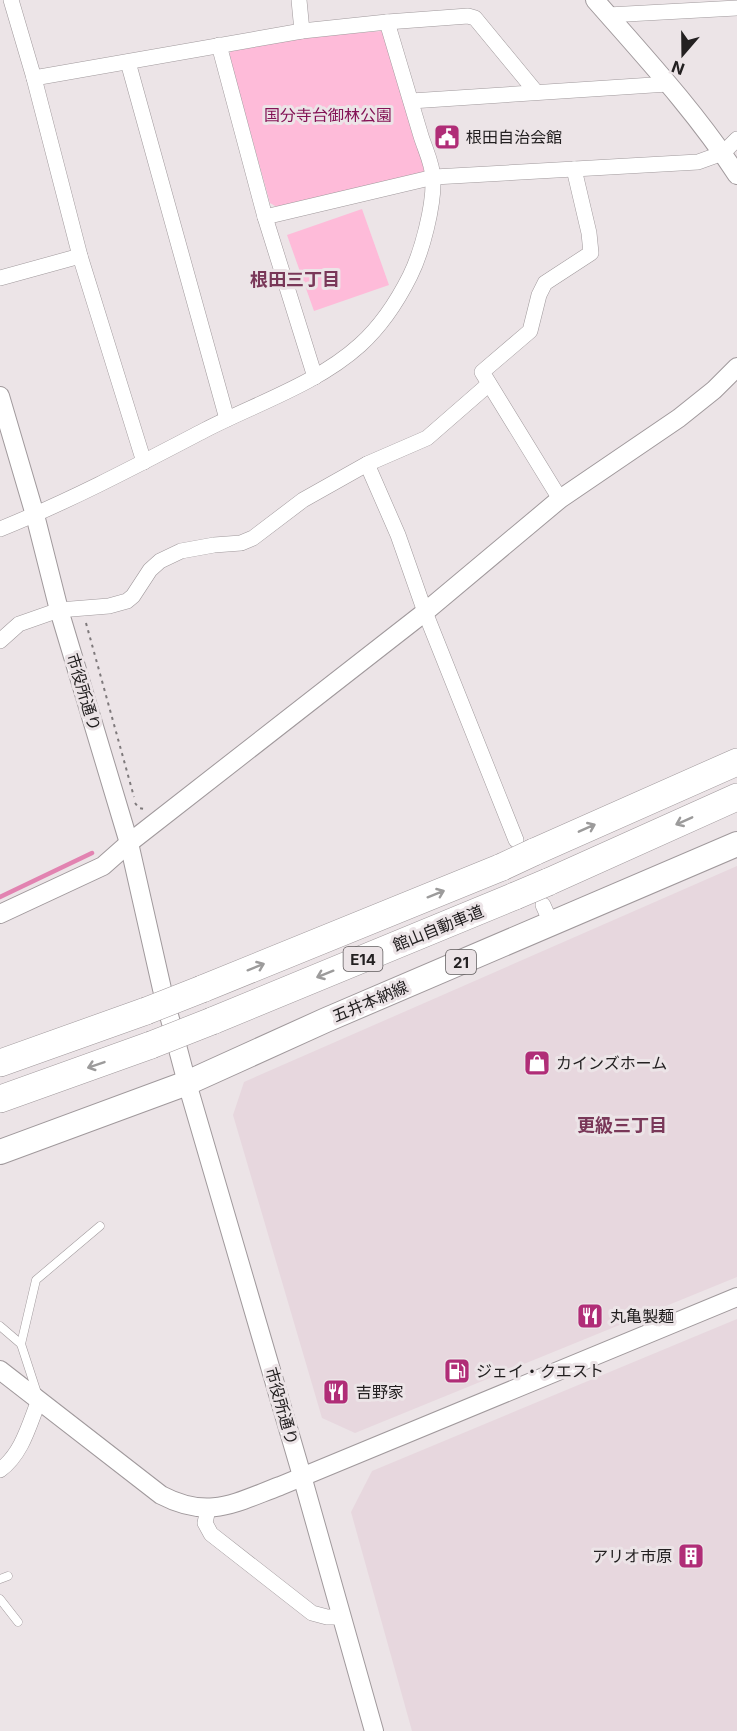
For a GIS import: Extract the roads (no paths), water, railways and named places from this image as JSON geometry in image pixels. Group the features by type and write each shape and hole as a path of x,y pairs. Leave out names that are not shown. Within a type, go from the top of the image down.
{"highway":[{"name":"館山自動車道","path":"0,1063 147,1011 502,867 525,846 737,762"},
{"name":"館山自動車道","path":"0,1099 151,1046 515,896 548,904 737,797"}],"main road":[{"name":"五井本納線","path":"0,1152 187,1083 326,1020 548,904 737,844"}],"street":[{"path":"10,0 34,78 80,256 144,462"},
{"path":"299,0 302,31"},
{"path":"595,0 668,84 723,153 737,175"},
{"path":"608,15 737,8"},
{"path":"34,78 302,31 468,16 476,18 536,92"},
{"path":"0,530 315,377 361,345 380,324 397,300 421,250 434,177 387,22"},
{"path":"219,45 266,217 315,377"},
{"path":"128,62 227,419"},
{"path":"411,100 668,84"},
{"path":"266,217 434,177 698,162 723,153 737,139"},
{"path":"560,499 482,372 530,331 539,295 545,283 591,253 589,233 574,170"},
{"path":"0,278 80,256"},
{"path":"0,914 103,866 129,843 425,612 560,499 679,418 737,368"},
{"path":"0,641 19,624 59,609 109,606 127,601 133,596 150,570 160,561 181,551 241,543 253,538 303,500 367,464 427,438 489,384"},
{"name":"市役所通り","path":"0,396 35,515 59,609 129,843 162,989 187,1083 374,1731"},
{"path":"367,464 398,535 425,612 525,846"},
{"path":"0,1370 161,1496 192,1508 208,1509 224,1507 302,1476 737,1297"},
{"path":"0,1470 9,1464 19,1450 39,1400"},
{"path":"208,1509 205,1523 211,1533 312,1612 327,1617 341,1617"}],"lane":[{"path":"39,1400 21,1344 36,1280 100,1226"},
{"path":"0,1326 21,1344"},
{"path":"0,1599 18,1622"}],"waterway":[{"path":"0,897 92,853"}],"place":[{"name":"根田自治会館","path":"447,137"},
{"name":"カインズホーム","path":"537,1063"},
{"name":"丸亀製麺","path":"590,1316"},
{"name":"ジェイ・クエスト","path":"457,1371"},
{"name":"吉野家","path":"336,1392"},
{"name":"アリオ市原","path":"691,1556"}],"district":[{"name":"根田三丁目","path":"295,279"},
{"name":"更級三丁目","path":"622,1125"}],"park label":[{"name":"国分寺台御林公園","path":"328,115"}]}
